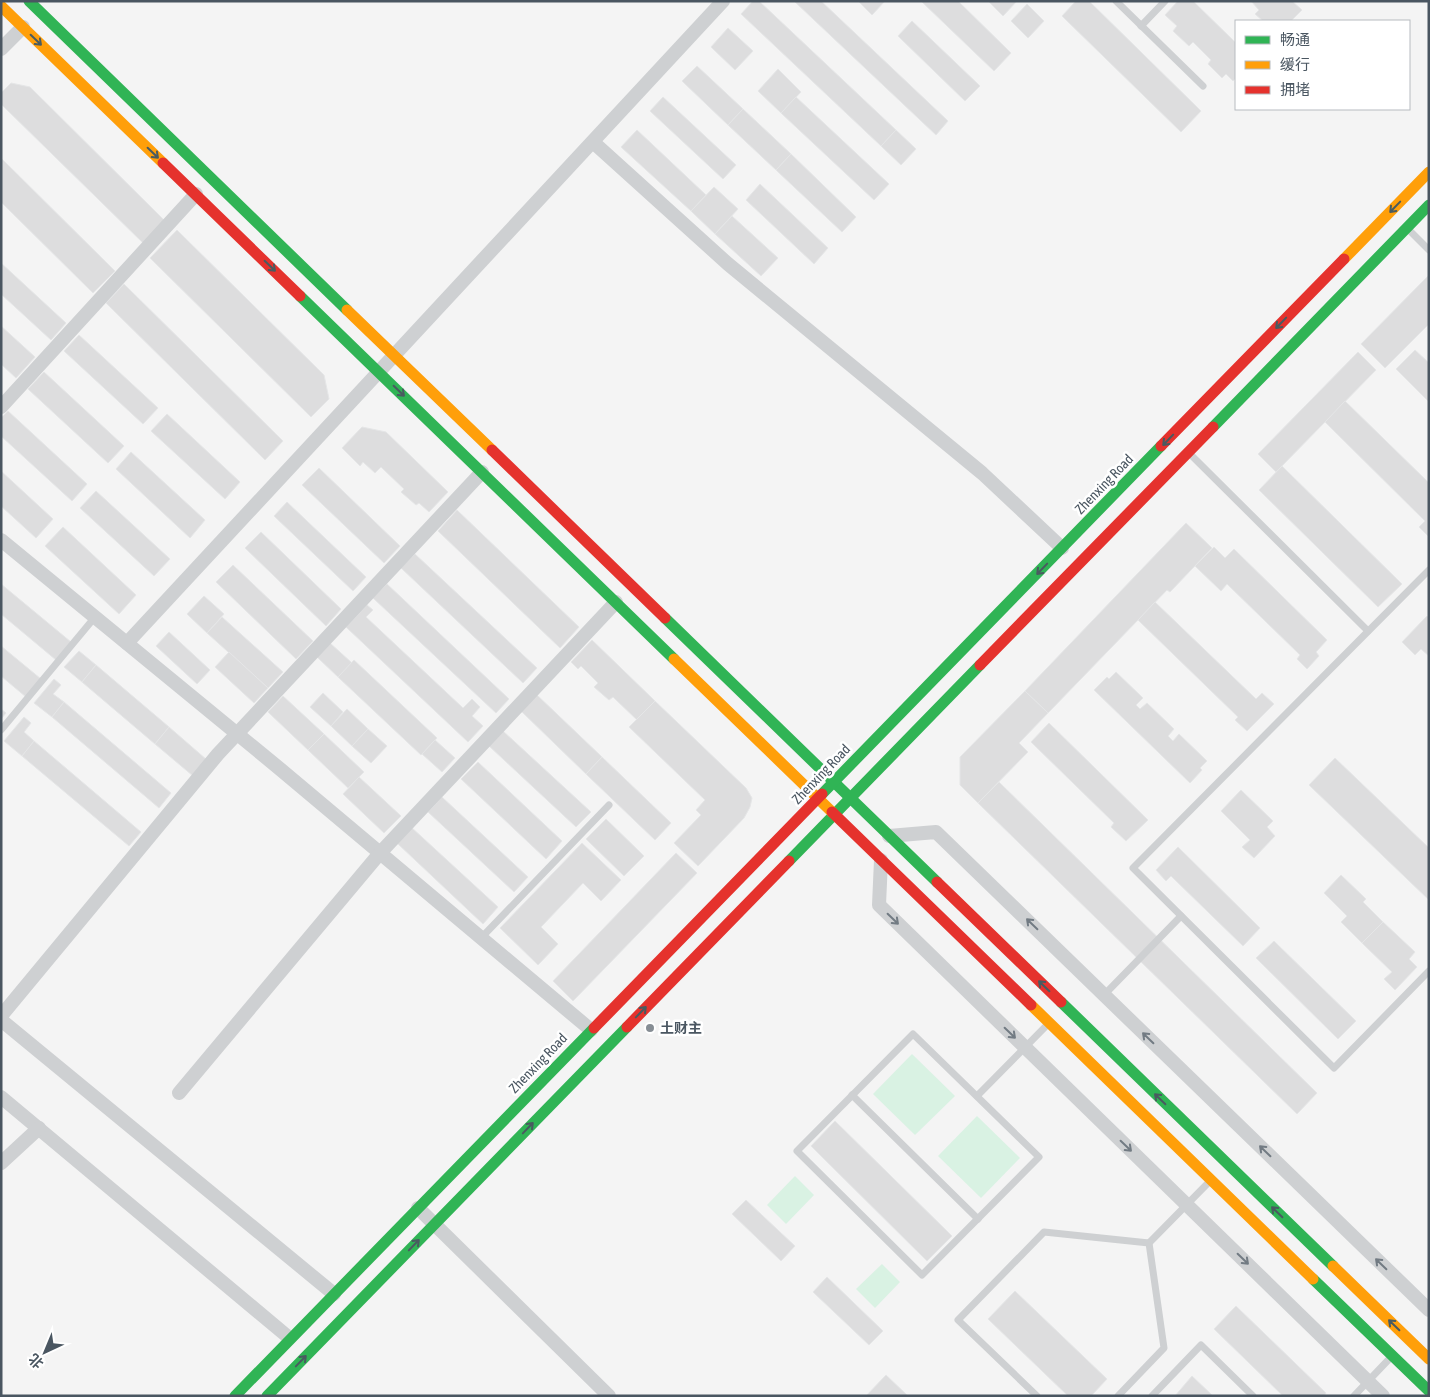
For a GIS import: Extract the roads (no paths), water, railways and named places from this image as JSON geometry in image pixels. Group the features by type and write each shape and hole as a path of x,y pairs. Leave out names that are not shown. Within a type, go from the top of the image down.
{"main road":[{"path":"29,1 1429,1359"},
{"path":"1,6 1429,1390"},
{"name":"Zhenxing Road","path":"235,1396 1429,172"},
{"path":"266,1396 1429,205"}],"street":[{"path":"127,643 723,1"},
{"path":"1,50 22,27"},
{"path":"593,142 728,264 982,473 1062,548"},
{"path":"1,407 196,194"},
{"path":"1,1016 237,734 482,472"},
{"path":"1,540 237,734 591,1030"},
{"path":"179,1093 380,853 616,602"},
{"path":"889,836 936,832 1429,1310"},
{"path":"882,860 879,905 1383,1396"},
{"path":"1,1020 334,1294"},
{"path":"1,1096 287,1336"},
{"path":"1,1163 39,1128"},
{"path":"418,1208 609,1396"}],"lane":[{"path":"1116,1 1203,86"},
{"path":"1141,26 1165,1"},
{"path":"1406,228 1429,250"},
{"path":"1188,452 1368,631"},
{"path":"1429,570 1133,868 1334,1068 1429,971"},
{"path":"1,730 95,617"},
{"path":"481,938 609,805"},
{"path":"1104,995 1181,916"},
{"path":"977,1096 1050,1023"},
{"path":"913,1034 1039,1157 922,1275 797,1152 852,1095 913,1034"},
{"path":"852,1095 978,1219"},
{"path":"1149,1243 1211,1180"},
{"path":"1036,1396 958,1320 1044,1232 1149,1243"},
{"path":"1118,1396 1164,1348 1149,1243"},
{"path":"1152,1396 1201,1345 1253,1396"},
{"path":"1354,1396 1393,1356"}],"place":[{"name":"土财主","path":"650,1028"}]}
